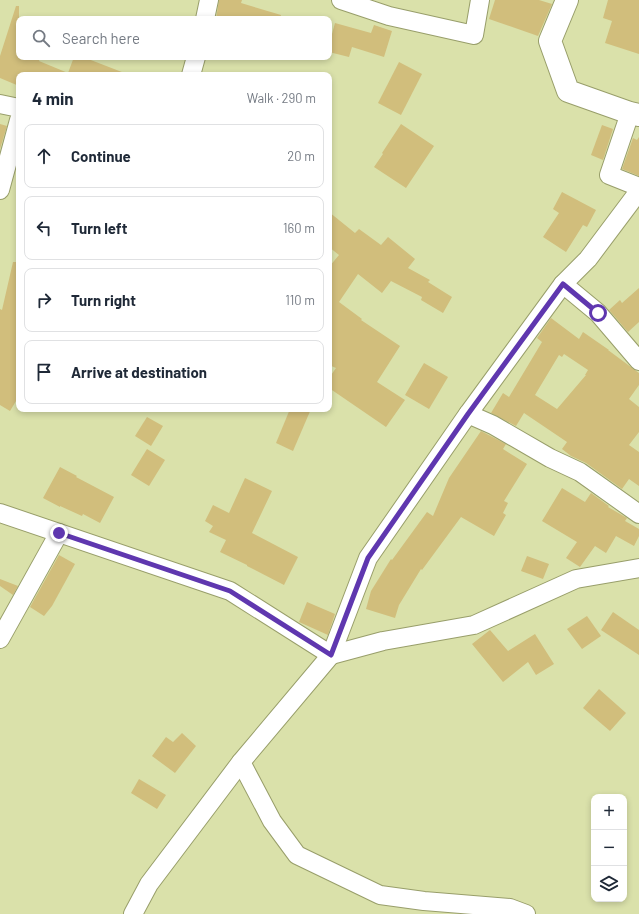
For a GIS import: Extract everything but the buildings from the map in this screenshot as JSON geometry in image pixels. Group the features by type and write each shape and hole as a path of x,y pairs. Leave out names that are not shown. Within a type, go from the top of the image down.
{"street":[{"path":"206,16 209,0"},
{"path":"341,0 389,16 474,35 480,0"},
{"path":"567,0 550,42 568,91 635,114 609,175 639,187"},
{"path":"192,72 195,60"},
{"path":"0,104 16,107"},
{"path":"0,190 16,131"},
{"path":"134,914 149,884 241,762 331,655 368,558 468,414 563,284 588,259 639,191"},
{"path":"563,284 598,313 639,361"},
{"path":"468,414 493,425 550,458 580,472 639,514"},
{"path":"0,513 230,591 331,655 383,641 474,625 576,579 639,568"},
{"path":"0,639 59,533"},
{"path":"241,762 272,821 297,855 380,895 424,901 510,908 526,914"}],"route":[{"path":"59,533 230,591 331,655 368,558 468,414 563,284 598,313"}]}
